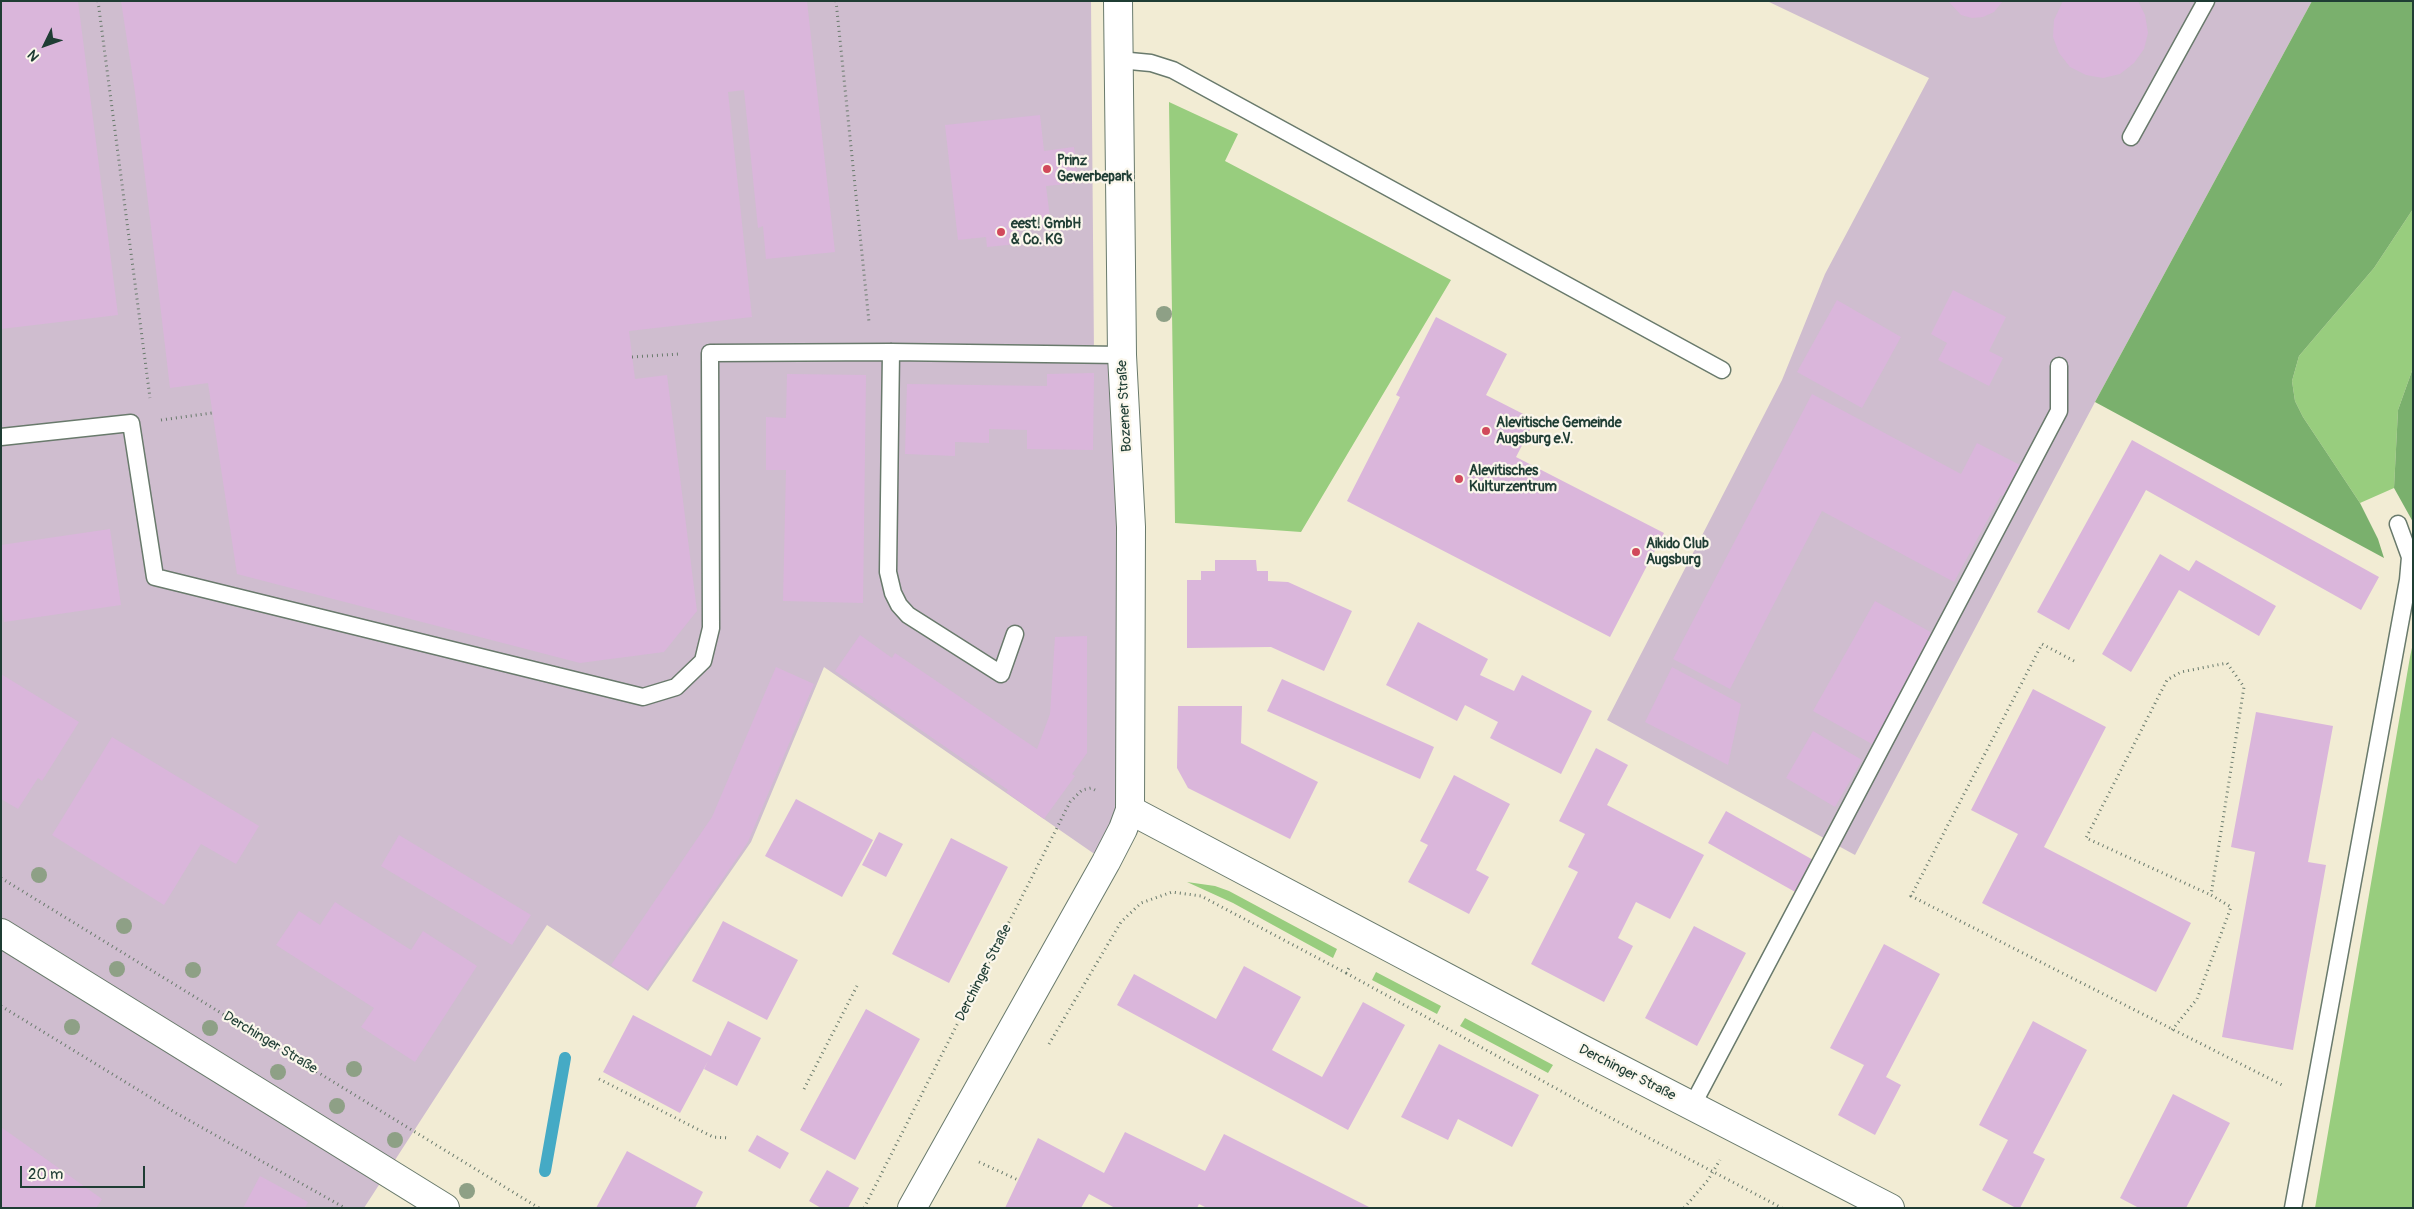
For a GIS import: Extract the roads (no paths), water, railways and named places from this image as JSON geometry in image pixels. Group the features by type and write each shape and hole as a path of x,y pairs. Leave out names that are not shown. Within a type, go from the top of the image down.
{"street":[{"name":"Bozener Straße","path":"1118,1 1122,355 1131,527 1130,810"},
{"name":"Derchinger Straße","path":"1130,810 1890,1208"},
{"path":"912,1208 1101,871 1124,829 1130,810"},
{"path":"1,933 445,1208"}],"lane":[{"path":"2130,137 2206,1"},
{"path":"1119,60 1151,63 1173,70 1722,370"},
{"path":"1,437 131,423 155,577 644,698 676,687 703,661 711,628 710,353 891,352 1122,355"},
{"path":"891,352 888,572 893,593 908,615 1001,674 1015,634"},
{"path":"1692,1106 2059,411 2059,366"},
{"path":"2293,1208 2408,580 2410,557 2398,524"}],"waterway":[{"path":"545,1171 565,1058"}],"place":[{"name":"Prinz Gewerbepark","path":"1047,169"},
{"name":"eest! GmbH & Co. KG","path":"1001,232"},
{"name":"Alevitische Gemeinde Augsburg e.V.","path":"1486,431"},
{"name":"Alevitisches Kulturzentrum","path":"1459,479"},
{"name":"Aikido Club Augsburg","path":"1636,552"}]}
